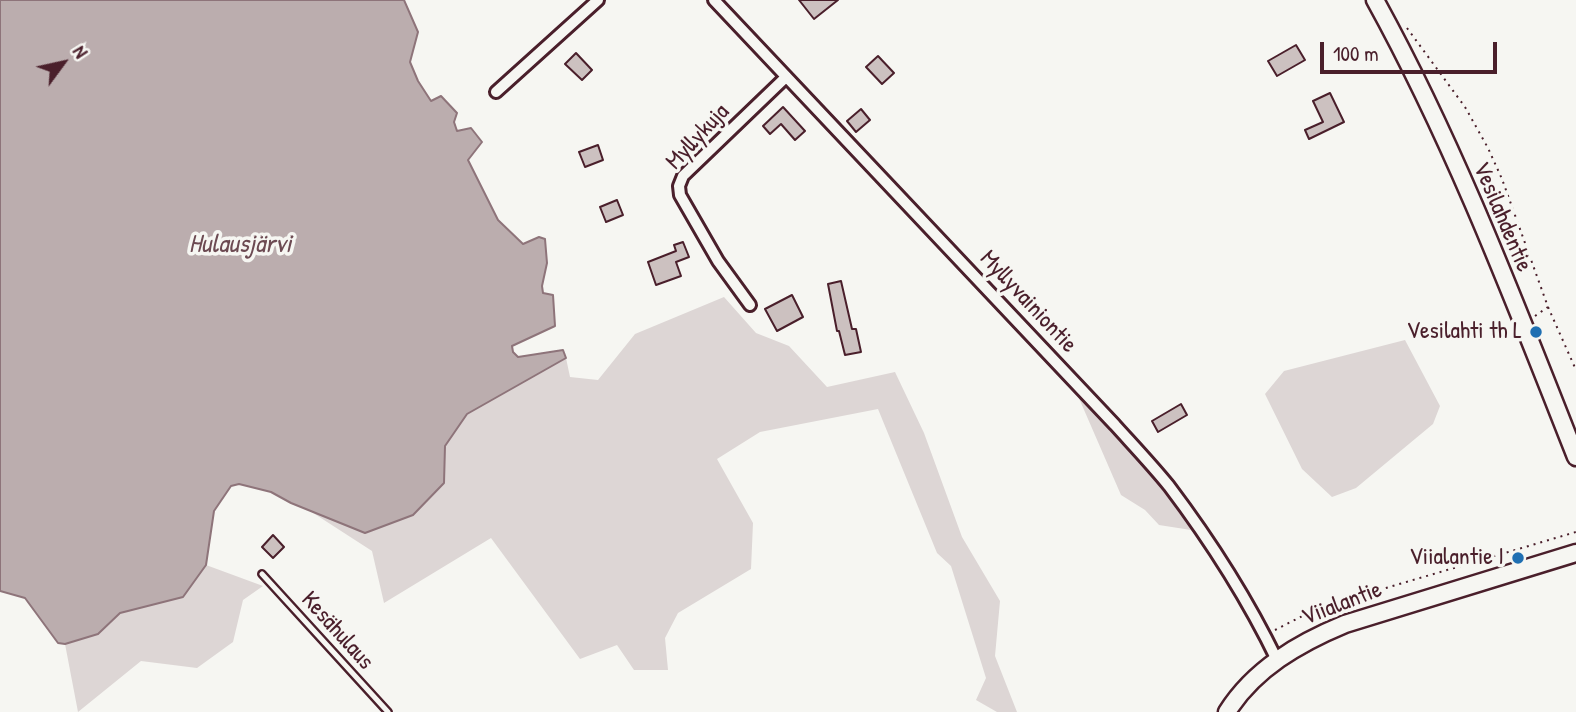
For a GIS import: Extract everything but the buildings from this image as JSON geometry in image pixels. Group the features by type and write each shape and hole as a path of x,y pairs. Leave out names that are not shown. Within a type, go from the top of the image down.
{"main road":[{"name":"Vesilahdentie","path":"1375,0 1443,139 1502,272 1576,457"},
{"name":"Viialantie","path":"1227,712 1242,690 1277,660 1297,646 1345,624 1576,553"}],"street":[{"path":"496,92 598,0"},
{"name":"Myllyvainiontie","path":"714,0 1115,425 1167,484 1199,529 1265,635 1277,660"},
{"name":"Myllykuja","path":"750,305 718,261 680,195 679,186 684,176 786,77"}],"lane":[{"name":"Kesähulaus","path":"262,574 388,712"}],"path":[{"path":"1407,29 1465,107 1488,148 1548,307 1576,370"},
{"path":"1534,317 1548,307"},
{"path":"1265,635 1318,608 1576,532"},
{"path":"1540,543 1543,551"}],"shaded area":[{"path":"724,297 756,333 789,346 827,387 895,372 924,433 962,537 1000,601 995,656 1017,712 997,712 976,700 986,678 951,566 937,553 878,409 760,432 717,459 753,523 751,569 678,613 665,638 668,670 634,670 617,645 580,659 491,538 384,603 372,551 307,509 365,533 444,483 445,446 467,414 566,358 570,377 598,380 635,334"},
{"path":"1405,340 1440,406 1433,424 1356,488 1332,497 1302,469 1265,394 1284,371"},
{"path":"1078,396 1138,460 1191,530 1159,525 1145,510 1121,495"},
{"path":"206,565 263,586 243,600 233,642 197,668 141,661 78,712 65,644 98,634 120,613 183,597"}],"water":[{"name":"Hulausjärvi","path":"0,0 404,0 418,32 410,62 418,81 431,101 441,96 457,113 454,122 457,131 471,128 482,142 468,160 498,220 523,244 539,237 545,239 547,263 542,286 543,293 553,295 555,326 512,346 513,352 518,357 563,350 566,358 467,414 445,446 444,483 413,515 365,533 271,492 239,484 231,486 214,511 206,565 183,597 120,613 98,634 65,644 58,643 25,598 0,591"}],"place":[{"name":"Vesilahti th L","path":"1536,332"},
{"name":"Viialantie I","path":"1518,558"}]}
